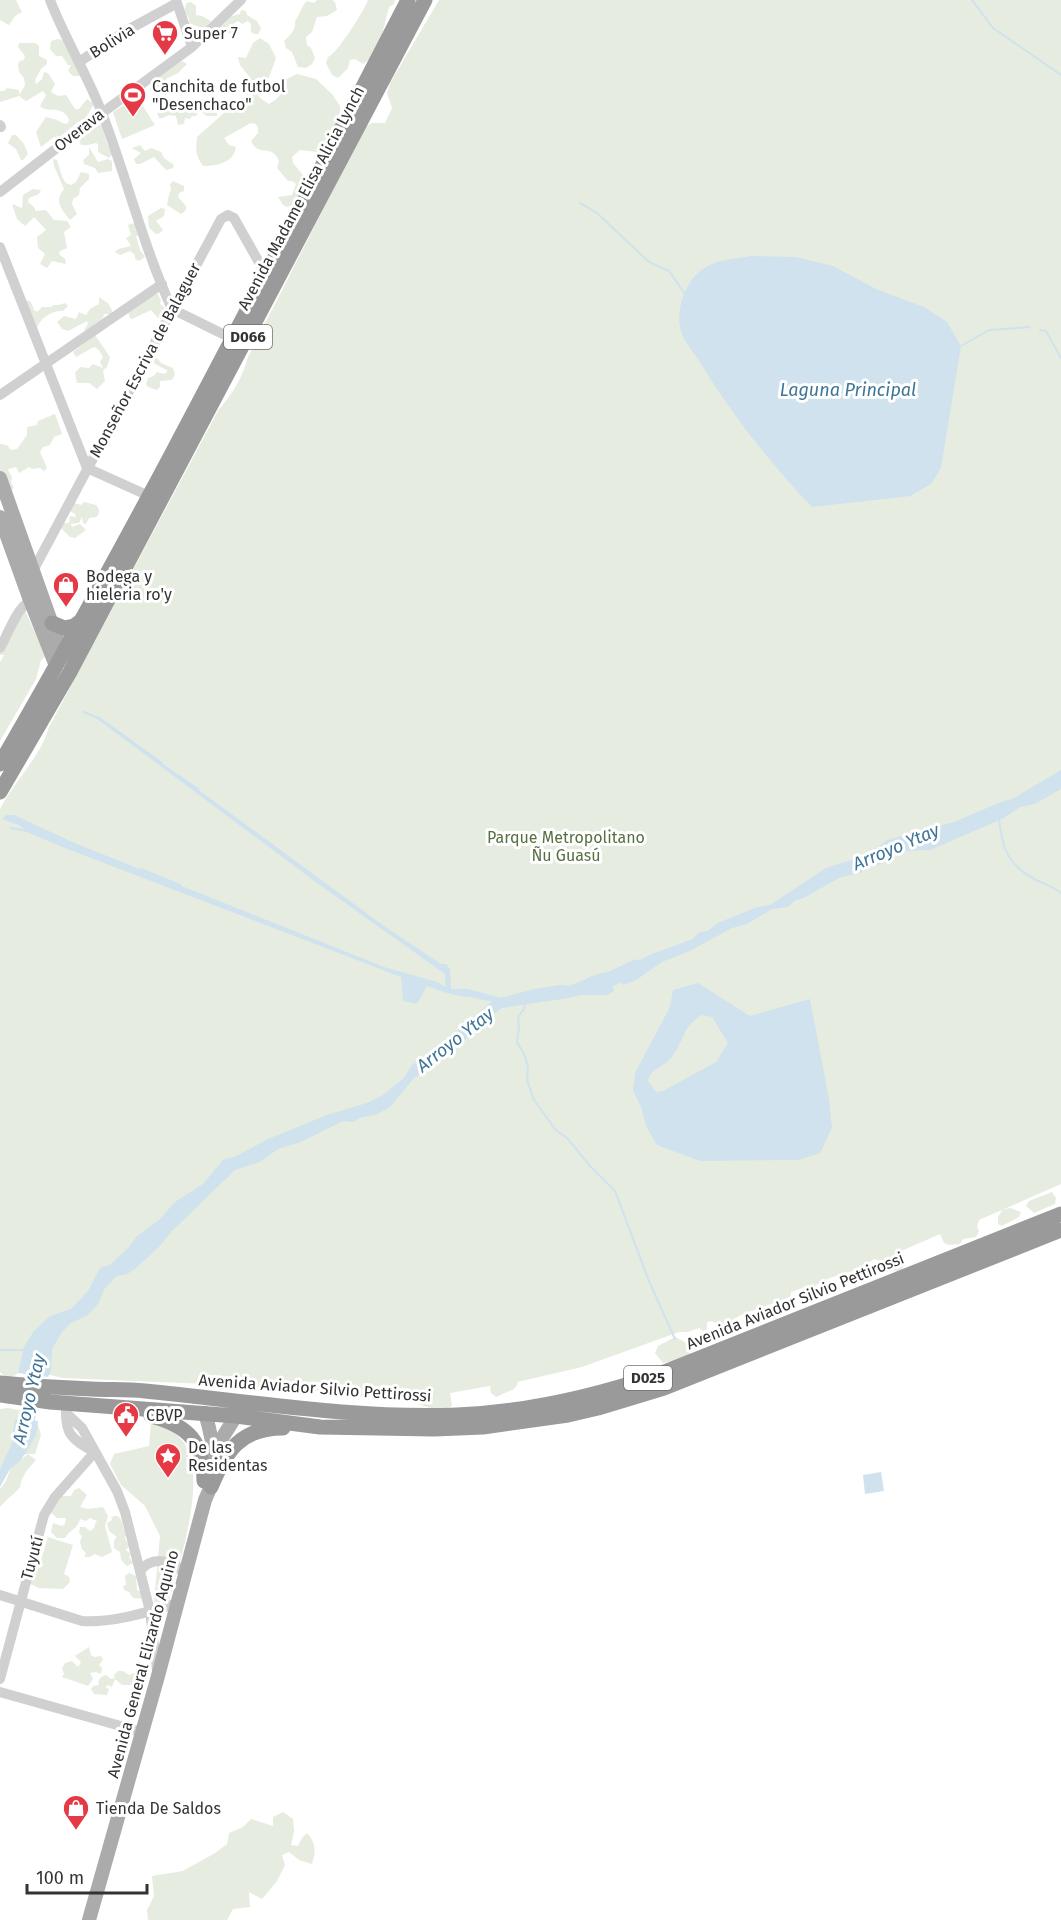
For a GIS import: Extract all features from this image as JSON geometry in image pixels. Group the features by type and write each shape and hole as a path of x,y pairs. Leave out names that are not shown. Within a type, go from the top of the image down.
{"highway":[{"name":"Avenida Madame Elisa Alicia Lynch","path":"0,764 60,660 149,496 408,0"},
{"name":"Avenida Madame Elisa Alicia Lynch","path":"0,792 70,672 161,504 425,0"},
{"path":"52,623 64,628 74,626 82,620"},
{"path":"37,728 40,712 67,666 60,660"},
{"name":"Avenida Aviador Silvio Pettirossi","path":"3,1390 51,1395 143,1391 369,1413 457,1415 564,1401 614,1389 690,1362 1061,1214"},
{"name":"Avenida Aviador Silvio Pettirossi","path":"51,1395 66,1408 122,1407 205,1413 320,1427 414,1429 483,1427 539,1420 598,1408 686,1380 1061,1230"},
{"path":"123,1391 196,1404 205,1413"},
{"path":"122,1407 165,1420 183,1430 201,1453 207,1490"},
{"path":"236,1416 248,1409 257,1408 347,1415 369,1413"},
{"path":"207,1490 229,1450 243,1438 275,1428 320,1427"}],"main road":[{"path":"0,478 4,512 30,600 60,660"},
{"path":"4,512 34,568 52,623 60,660"},
{"name":"Avenida General Elizardo Aquino","path":"205,1413 213,1452"},
{"name":"Avenida General Elizardo Aquino","path":"89,1920 178,1604 207,1490 206,1468 213,1452 236,1416"}],"street":[{"path":"50,0 65,37 102,113 172,309 231,338"},
{"name":"Overava","path":"0,192 192,47 241,0"},
{"path":"176,1 192,47"},
{"name":"Bolivia","path":"79,62 176,1"},
{"name":"Monseñor Escriva de Balaguer","path":"34,568 221,219 228,215 234,218 266,273"},
{"path":"0,247 87,468 149,496"},
{"path":"0,395 162,284"},
{"path":"2,643 22,605 30,600 44,600"},
{"path":"66,1408 67,1426 73,1438 94,1453 117,1491 125,1512 150,1611 158,1676"},
{"name":"Tuyutí","path":"0,1679 44,1515 55,1497 94,1453"},
{"path":"140,1571 148,1564 165,1561 174,1563 185,1575"},
{"path":"0,1595 82,1622 178,1604"},
{"path":"0,1692 142,1732"}],"green space":[{"path":"0,0 16,0 22,12 15,16 9,25 0,20"},
{"path":"317,0 332,0 337,10 327,16 317,17 312,32 306,37 307,45 311,48 315,58 306,68 298,67 292,52 286,48 284,41 294,30 295,21 305,3 307,1 314,3"},
{"path":"368,0 395,0 394,4 389,7 377,54 363,64 355,59 350,60 348,68 338,78 332,75 326,63 328,57 344,41"},
{"name":"Parque Metropolitano Ñu Guasú","path":"439,0 1061,0 1061,1184 979,1220 977,1227 979,1231 976,1237 963,1239 960,1244 944,1243 940,1234 899,1252 905,1262 901,1272 894,1271 888,1264 874,1259 863,1267 831,1278 814,1287 810,1285 791,1292 790,1297 743,1314 721,1326 712,1321 707,1322 707,1329 703,1331 699,1328 679,1332 582,1367 517,1382 514,1389 496,1397 491,1393 490,1386 450,1393 452,1406 444,1409 423,1406 415,1401 415,1393 381,1392 378,1397 351,1396 348,1391 329,1390 326,1392 305,1389 300,1392 266,1387 264,1390 222,1385 213,1389 207,1384 62,1378 23,1368 16,1375 7,1378 0,1372 0,809 40,749 49,727 219,409 237,385 248,357 365,127 372,123 385,123 392,108 387,93 390,83"},
{"path":"191,2 196,6 196,15 211,21 204,29 189,23 185,9 187,3"},
{"path":"241,10 246,11 247,15 257,21 261,29 258,34 251,32 251,24 248,21 242,24 238,21 233,24 232,33 220,33 214,28 229,13 232,16 240,14"},
{"path":"260,38 269,44 276,58 269,77 255,89 260,98 269,104 283,91 285,80 297,74 316,79 332,94 340,106 340,121 325,148 317,152 300,150 292,157 293,163 307,180 298,200 287,207 278,197 292,195 296,184 288,181 277,168 279,161 273,153 254,146 251,141 258,133 256,124 251,123 224,138 229,145 236,147 232,157 224,162 203,166 197,152 197,137 236,101 243,99 251,79 240,65 238,57 246,58 253,43"},
{"path":"62,40 81,74 79,76 73,76 68,71 71,65 68,65 62,56 56,56 50,49 51,41"},
{"path":"19,43 35,43 39,46 39,56 47,60 47,64 35,80 36,84 42,79 44,72 48,73 55,84 51,92 58,96 66,95 75,109 79,109 87,99 94,104 85,119 57,139 54,137 41,147 36,132 46,117 65,124 69,119 66,114 58,110 40,106 46,95 43,91 26,101 19,96 0,102 0,91 7,88 19,90 19,95 25,85 18,64 24,60 25,56 18,47"},
{"path":"182,61 187,64 178,73 166,79 165,88 161,91 152,92 150,90 152,81"},
{"name":"Canchita de futbol \"Desenchaco\"","path":"137,97 155,125 122,139 113,112"},
{"path":"189,98 206,99 217,112 217,116 207,116 199,110 196,116 190,119 185,118 184,124 178,125 176,116 169,115 160,119 157,114 160,110 166,110 177,104 182,111 194,108"},
{"path":"92,120 102,126 107,144 111,149 112,155 109,158 98,152 96,143 81,145 77,134"},
{"path":"12,135 16,135 24,144 28,154 23,160 16,149 8,143"},
{"path":"140,145 145,151 151,148 161,152 164,158 174,165 173,168 166,170 154,157 136,164 134,159 141,153 132,148"},
{"path":"89,147 98,162 108,159 112,161 112,171 98,173 95,168 84,164 83,160 89,155"},
{"path":"53,159 57,160 66,183 71,185 76,182 81,172 89,174 89,179 80,188 79,195 73,199 72,204 77,214 70,220 60,205 59,197 64,189"},
{"path":"173,181 184,186 184,191 179,193 178,197 186,206 186,210 181,214 167,205 171,190 170,184"},
{"path":"33,189 41,190 39,194 29,198 28,202 35,208 35,211 46,210 54,220 67,221 71,227 64,232 67,248 59,254 65,259 66,264 52,261 47,268 40,264 45,254 38,248 37,237 46,230 34,217 25,226 17,219 12,204 22,208 23,195"},
{"path":"161,208 165,209 164,216 156,221 163,230 156,234 149,228 148,216"},
{"path":"134,223 139,235 136,236 140,250 145,257 139,261 130,251 120,255 115,252 131,246 126,238 131,235 128,225"},
{"path":"157,293 161,300 160,304 166,309 163,317 158,318 151,310 130,318 128,312"},
{"path":"99,297 108,303 112,310 111,314 104,314 103,318 87,330 84,330 88,324 87,321 68,331 62,329 57,322 64,316 76,319 79,312 86,315 90,309 99,304"},
{"path":"24,299 31,302 37,312 42,307 65,303 68,306 63,311 47,315 37,328"},
{"path":"95,335 110,357 107,367 103,370 105,381 97,389 89,383 77,383 75,373 80,367 89,368 93,364 103,368 100,362 103,357 99,350 94,347 76,357 73,352"},
{"path":"157,358 161,363 173,368 175,374 172,380 160,381 160,387 157,390 146,384 148,378 157,372 164,374 167,372 155,364 153,359"},
{"path":"55,414 62,434 54,437 50,445 43,447 40,452 47,468 44,471 40,468 29,467 19,473 16,467 9,469 14,488 9,492 0,483 0,444 7,445 11,450 17,449 27,435 27,427 37,425 38,421"},
{"path":"84,502 96,505 99,514 89,518 86,524 83,523 82,517 79,523 71,524 72,527 80,524 86,530 75,538 70,537 61,528 64,523 69,523 70,516 76,517 70,511 74,503 81,505"},
{"path":"25,611 46,656 41,660 36,679 0,741 0,662 4,655 0,655 0,643"},
{"path":"1052,1192 1056,1198 1055,1204 1034,1213 1026,1206 1029,1201"},
{"path":"1010,1208 1021,1212 1019,1217 1002,1226 998,1224 998,1217 1002,1210"},
{"path":"675,1337 687,1343 691,1349 689,1358 663,1363 655,1353 658,1346"},
{"path":"8,1408 29,1412 28,1418 38,1425 41,1435 35,1454 11,1455 0,1468 0,1409"},
{"path":"151,1423 176,1434 187,1448 192,1468 193,1490 186,1539 169,1602 154,1602 160,1536 145,1506 121,1485 110,1464 114,1454 149,1446"},
{"path":"28,1454 36,1460 28,1469 20,1487 0,1507 0,1489 11,1467"},
{"path":"79,1488 87,1495 80,1507 88,1509 103,1507 108,1516 105,1526 112,1552 102,1557 95,1554 84,1557 86,1553 80,1542 82,1536 79,1533 80,1527 85,1527 90,1531 97,1521 90,1518 86,1521 80,1519 65,1538 57,1538 51,1532 53,1523 62,1526 66,1518 57,1518 48,1510 60,1496 71,1496 74,1490"},
{"path":"118,1516 129,1546 126,1550 131,1554 129,1557 133,1563 127,1566 121,1560 120,1552 114,1548 114,1540 117,1537 109,1531 107,1523 112,1520 111,1517"},
{"path":"48,1537 73,1545 64,1574 69,1577 70,1582 63,1589 39,1588 28,1583 33,1564 40,1563"},
{"path":"129,1573 136,1576 137,1590 143,1593 145,1599 133,1598 129,1592 124,1590 125,1576"},
{"path":"89,1647 91,1655 101,1656 103,1660 99,1665 102,1668 101,1674 90,1673 93,1679 88,1686 62,1677 64,1674 62,1668 65,1663 72,1661 78,1667 81,1662 75,1656"},
{"path":"118,1671 129,1675 134,1673 141,1677 138,1688 133,1685 122,1685 115,1679 112,1687 108,1685 105,1687 109,1689 107,1695 94,1694 91,1689 99,1685 101,1677 106,1675 111,1679 115,1678 114,1675"},
{"path":"283,1812 293,1819 294,1831 291,1845 298,1846 307,1833 312,1840 315,1852 312,1864 299,1860 289,1852 282,1855 285,1865 277,1881 262,1899 249,1892 250,1907 233,1909 227,1920 148,1920 147,1910 154,1896 152,1876 183,1871 227,1844 229,1833 243,1827 251,1819 273,1826 273,1817"}],"water":[{"name":"Laguna Principal","path":"751,256 796,257 833,266 876,289 924,307 947,322 961,346 941,468 931,484 910,496 812,507 752,438 687,343 679,323 683,297 697,274 720,261"},
{"path":"98,716 384,926 441,964 446,964 450,969 451,989 468,989 501,998 534,989 569,986 601,973 608,973 614,991 607,995 581,995 502,1008 448,1056 414,1078 390,1107 376,1115 362,1117 353,1122 343,1121 301,1142 278,1149 260,1162 235,1170 135,1269 117,1276 105,1288 98,1304 88,1315 71,1323 62,1332 52,1349 51,1371 48,1377 18,1373 24,1347 34,1331 50,1316 71,1309 88,1291 100,1268 111,1264 137,1236 159,1220 175,1202 203,1184 223,1160 327,1115 367,1103 383,1095 404,1078 411,1066 439,1047 492,1001 453,994 427,986 417,1004 403,1001 401,977 65,848 2,819 6,815 14,815 77,844 384,967 437,982 446,987 445,974 317,883 96,718"},
{"path":"1061,770 1061,789 1035,804 1020,807 1004,818 930,850 900,851 890,854 879,865 839,878 804,898 796,900 788,907 772,909 747,924 732,928 690,951 662,962 636,980 623,985 616,969 629,966 649,955 693,939 698,933 709,930 718,923 757,907 770,905 826,868 864,856 887,840 954,822 1014,798"},
{"path":"698,983 750,1016 810,999 829,1099 832,1128 820,1153 799,1160 700,1161 657,1145 646,1126 633,1090 635,1073 670,1007 673,990","holes":["701,1015 712,1017 728,1043 716,1062 663,1091 656,1092 648,1081 651,1073 671,1058 694,1020"]},
{"path":"15,1419 38,1421 36,1435 20,1461 10,1469 0,1487 0,1469 12,1443"},
{"path":"881,1472 884,1491 865,1494 863,1475"}],"waterway":[{"path":"972,0 993,28 1061,75"},
{"path":"580,203 597,213 649,262 669,271 685,294"},
{"path":"961,346 989,330 1030,327"},
{"path":"1040,330 1046,331 1061,358"},
{"path":"84,712 98,718"},
{"path":"108,724 162,763"},
{"path":"178,775 198,789"},
{"path":"999,819 1002,839 1013,862 1026,874 1061,893"},
{"path":"10,828 28,831"},
{"path":"141,869 180,885"},
{"name":"Arroyo Ytay","path":"592,984 613,978 636,967"},
{"path":"525,1002 524,1009 518,1017 517,1042 525,1056 528,1068 527,1080 534,1100 555,1129 568,1139 615,1191 649,1281 675,1339"},
{"path":"0,1350 24,1350"},
{"name":"Arroyo Ytay","path":"22,1438 28,1418 37,1356"}],"place":[{"name":"Super 7","path":"165,56"},
{"name":"Canchita de futbol \"Desenchaco\"","path":"133,118"},
{"name":"Bodega y hieleria ro'y","path":"66,608"},
{"name":"CBVP","path":"126,1438"},
{"name":"De las Residentas","path":"168,1479"},
{"name":"Tienda De Saldos","path":"76,1831"}]}
